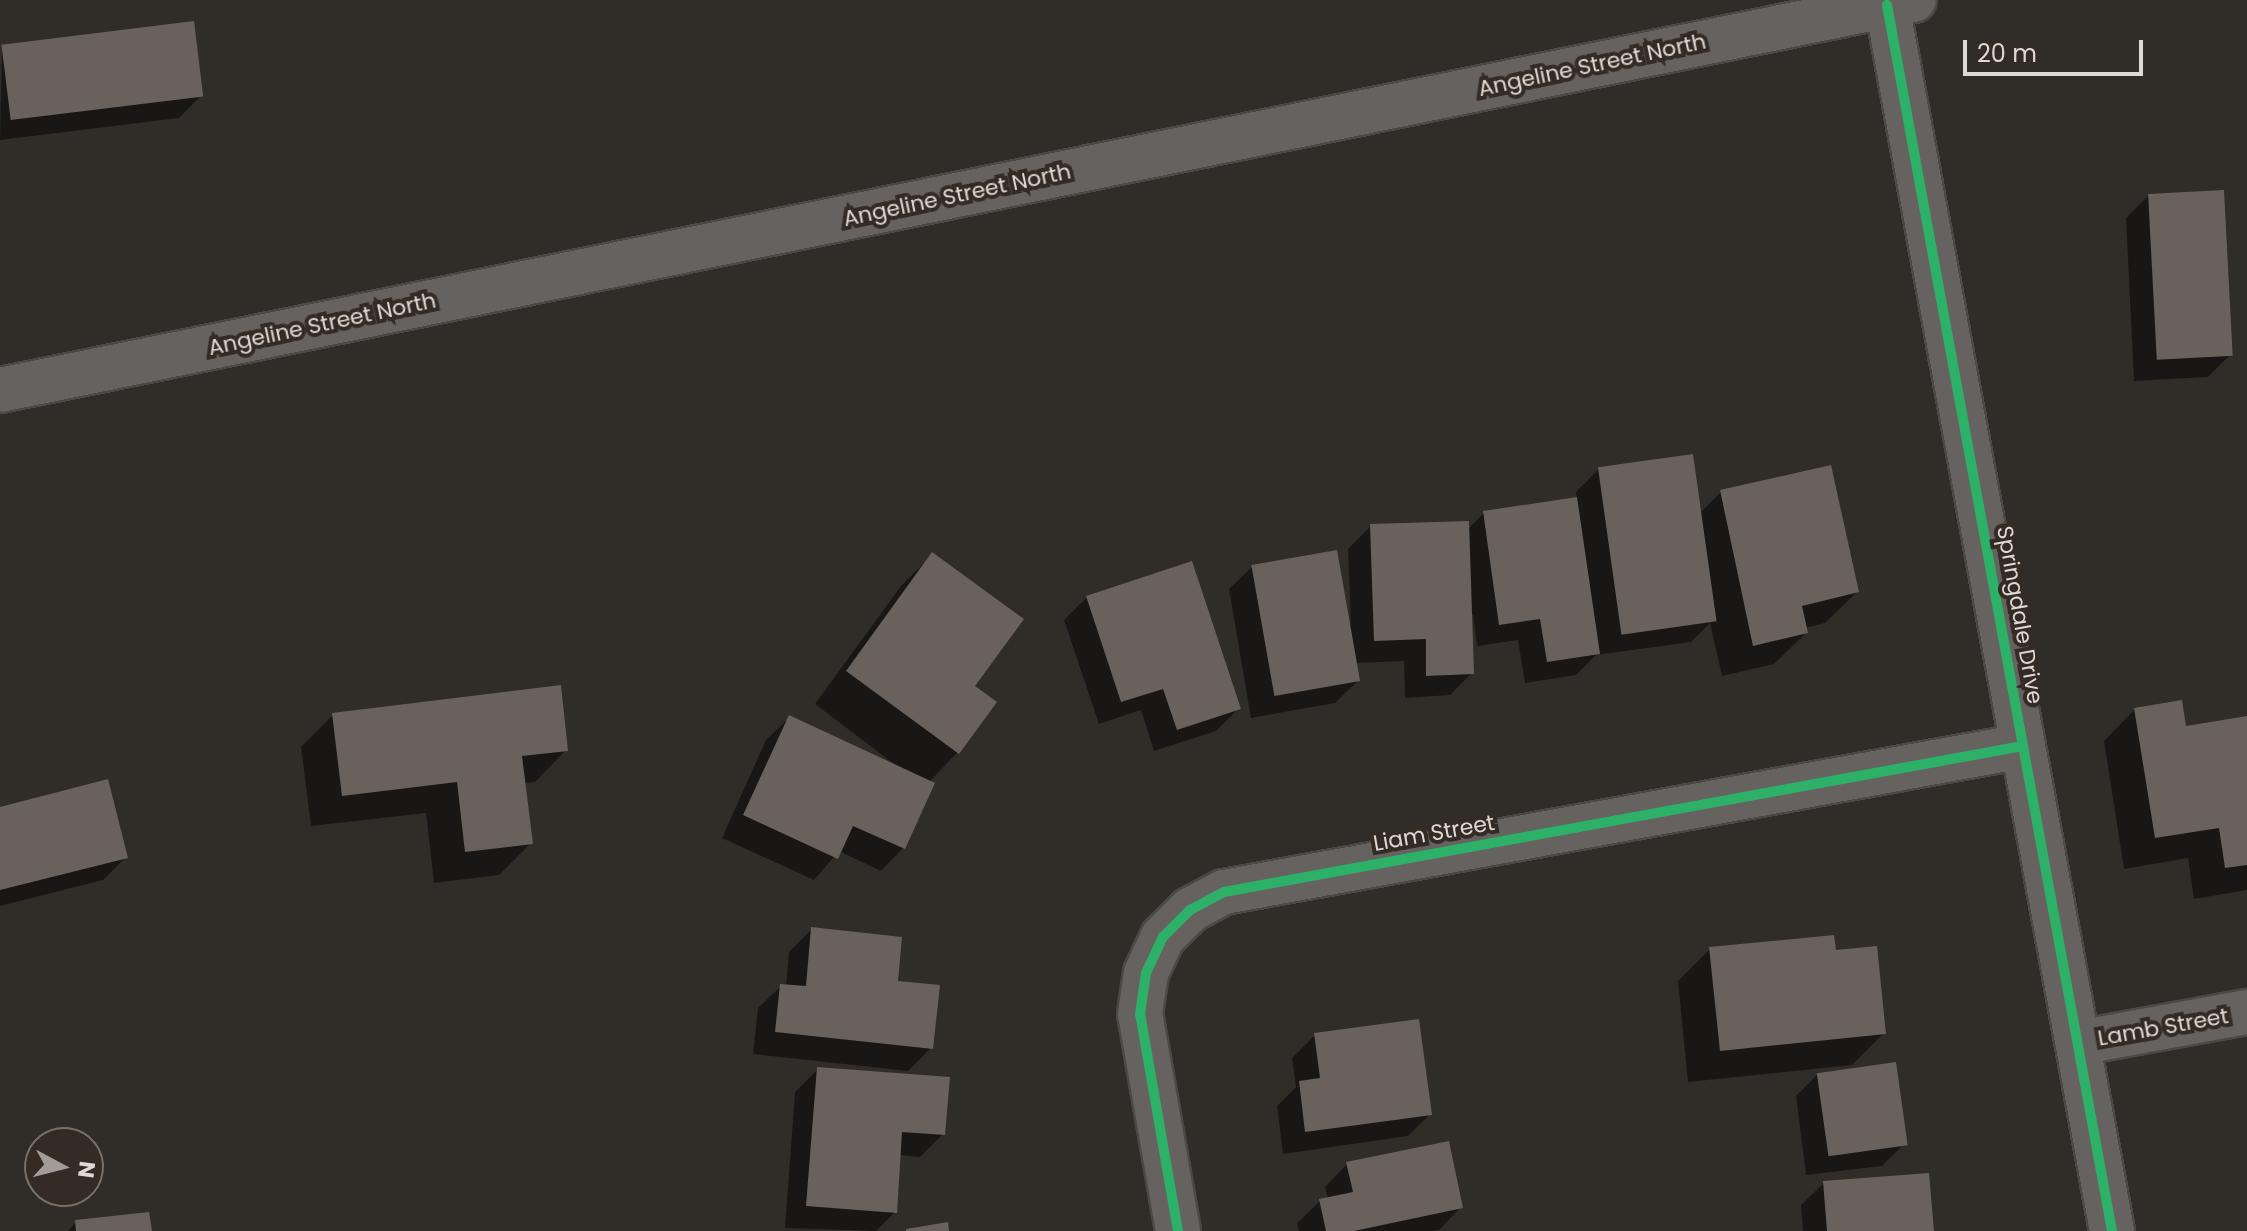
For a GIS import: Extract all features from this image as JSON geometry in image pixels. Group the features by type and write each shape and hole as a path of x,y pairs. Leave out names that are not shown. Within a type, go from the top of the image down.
{"street":[{"name":"Angeline Street North","path":"0,390 1900,3"},
{"name":"Springdale Drive","path":"1900,3 2023,746 2112,1231"},
{"name":"Liam Street","path":"1178,1231 1140,1014 1146,973 1163,937 1190,910 1224,892 2023,746"},
{"name":"Lamb Street","path":"2078,1043 2247,1012"}],"building":[{"path":"194,21 203,96 11,120 1,45"},
{"path":"2224,190 2233,356 2157,360 2148,194"},
{"path":"1693,454 1717,621 1621,635 1598,467"},
{"path":"1831,465 1859,592 1802,606 1808,633 1753,646 1720,490"},
{"path":"1577,497 1600,654 1547,662 1540,619 1499,625 1483,511"},
{"path":"1469,521 1474,674 1426,676 1426,639 1374,641 1370,524"},
{"path":"1337,550 1360,681 1274,696 1251,565"},
{"path":"932,552 1024,619 975,686 997,702 959,754 846,671"},
{"path":"1192,561 1241,709 1177,730 1163,689 1121,702 1086,596"},
{"path":"561,685 568,751 522,756 533,844 465,852 457,782 342,796 332,713"},
{"path":"2182,700 2186,726 2247,716 2247,865 2225,868 2219,828 2155,838 2134,708"},
{"path":"789,715 935,783 905,849 853,826 838,859 743,815"},
{"path":"108,779 128,858 0,890 0,807"},
{"path":"811,927 902,937 898,981 940,985 933,1049 775,1032 780,984 806,986"},
{"path":"1834,935 1836,950 1877,946 1886,1034 1720,1051 1709,947"},
{"path":"1419,1019 1432,1115 1305,1132 1299,1081 1320,1078 1314,1033"},
{"path":"1896,1062 1908,1145 1828,1156 1817,1073"},
{"path":"817,1067 950,1077 945,1135 902,1132 897,1213 806,1206"},
{"path":"1449,1141 1463,1208 1354,1231 1326,1231 1319,1199 1353,1192 1346,1162"},
{"path":"1929,1173 1934,1231 1827,1231 1823,1181"},
{"path":"149,1212 152,1231 76,1231 75,1220"},
{"path":"948,1222 949,1231 906,1231 906,1229"}],"cycle path":[{"path":"1887,5 2112,1231"},
{"path":"1178,1231 1140,1014 1146,973 1163,937 1190,910 1224,892 2023,746"}]}
